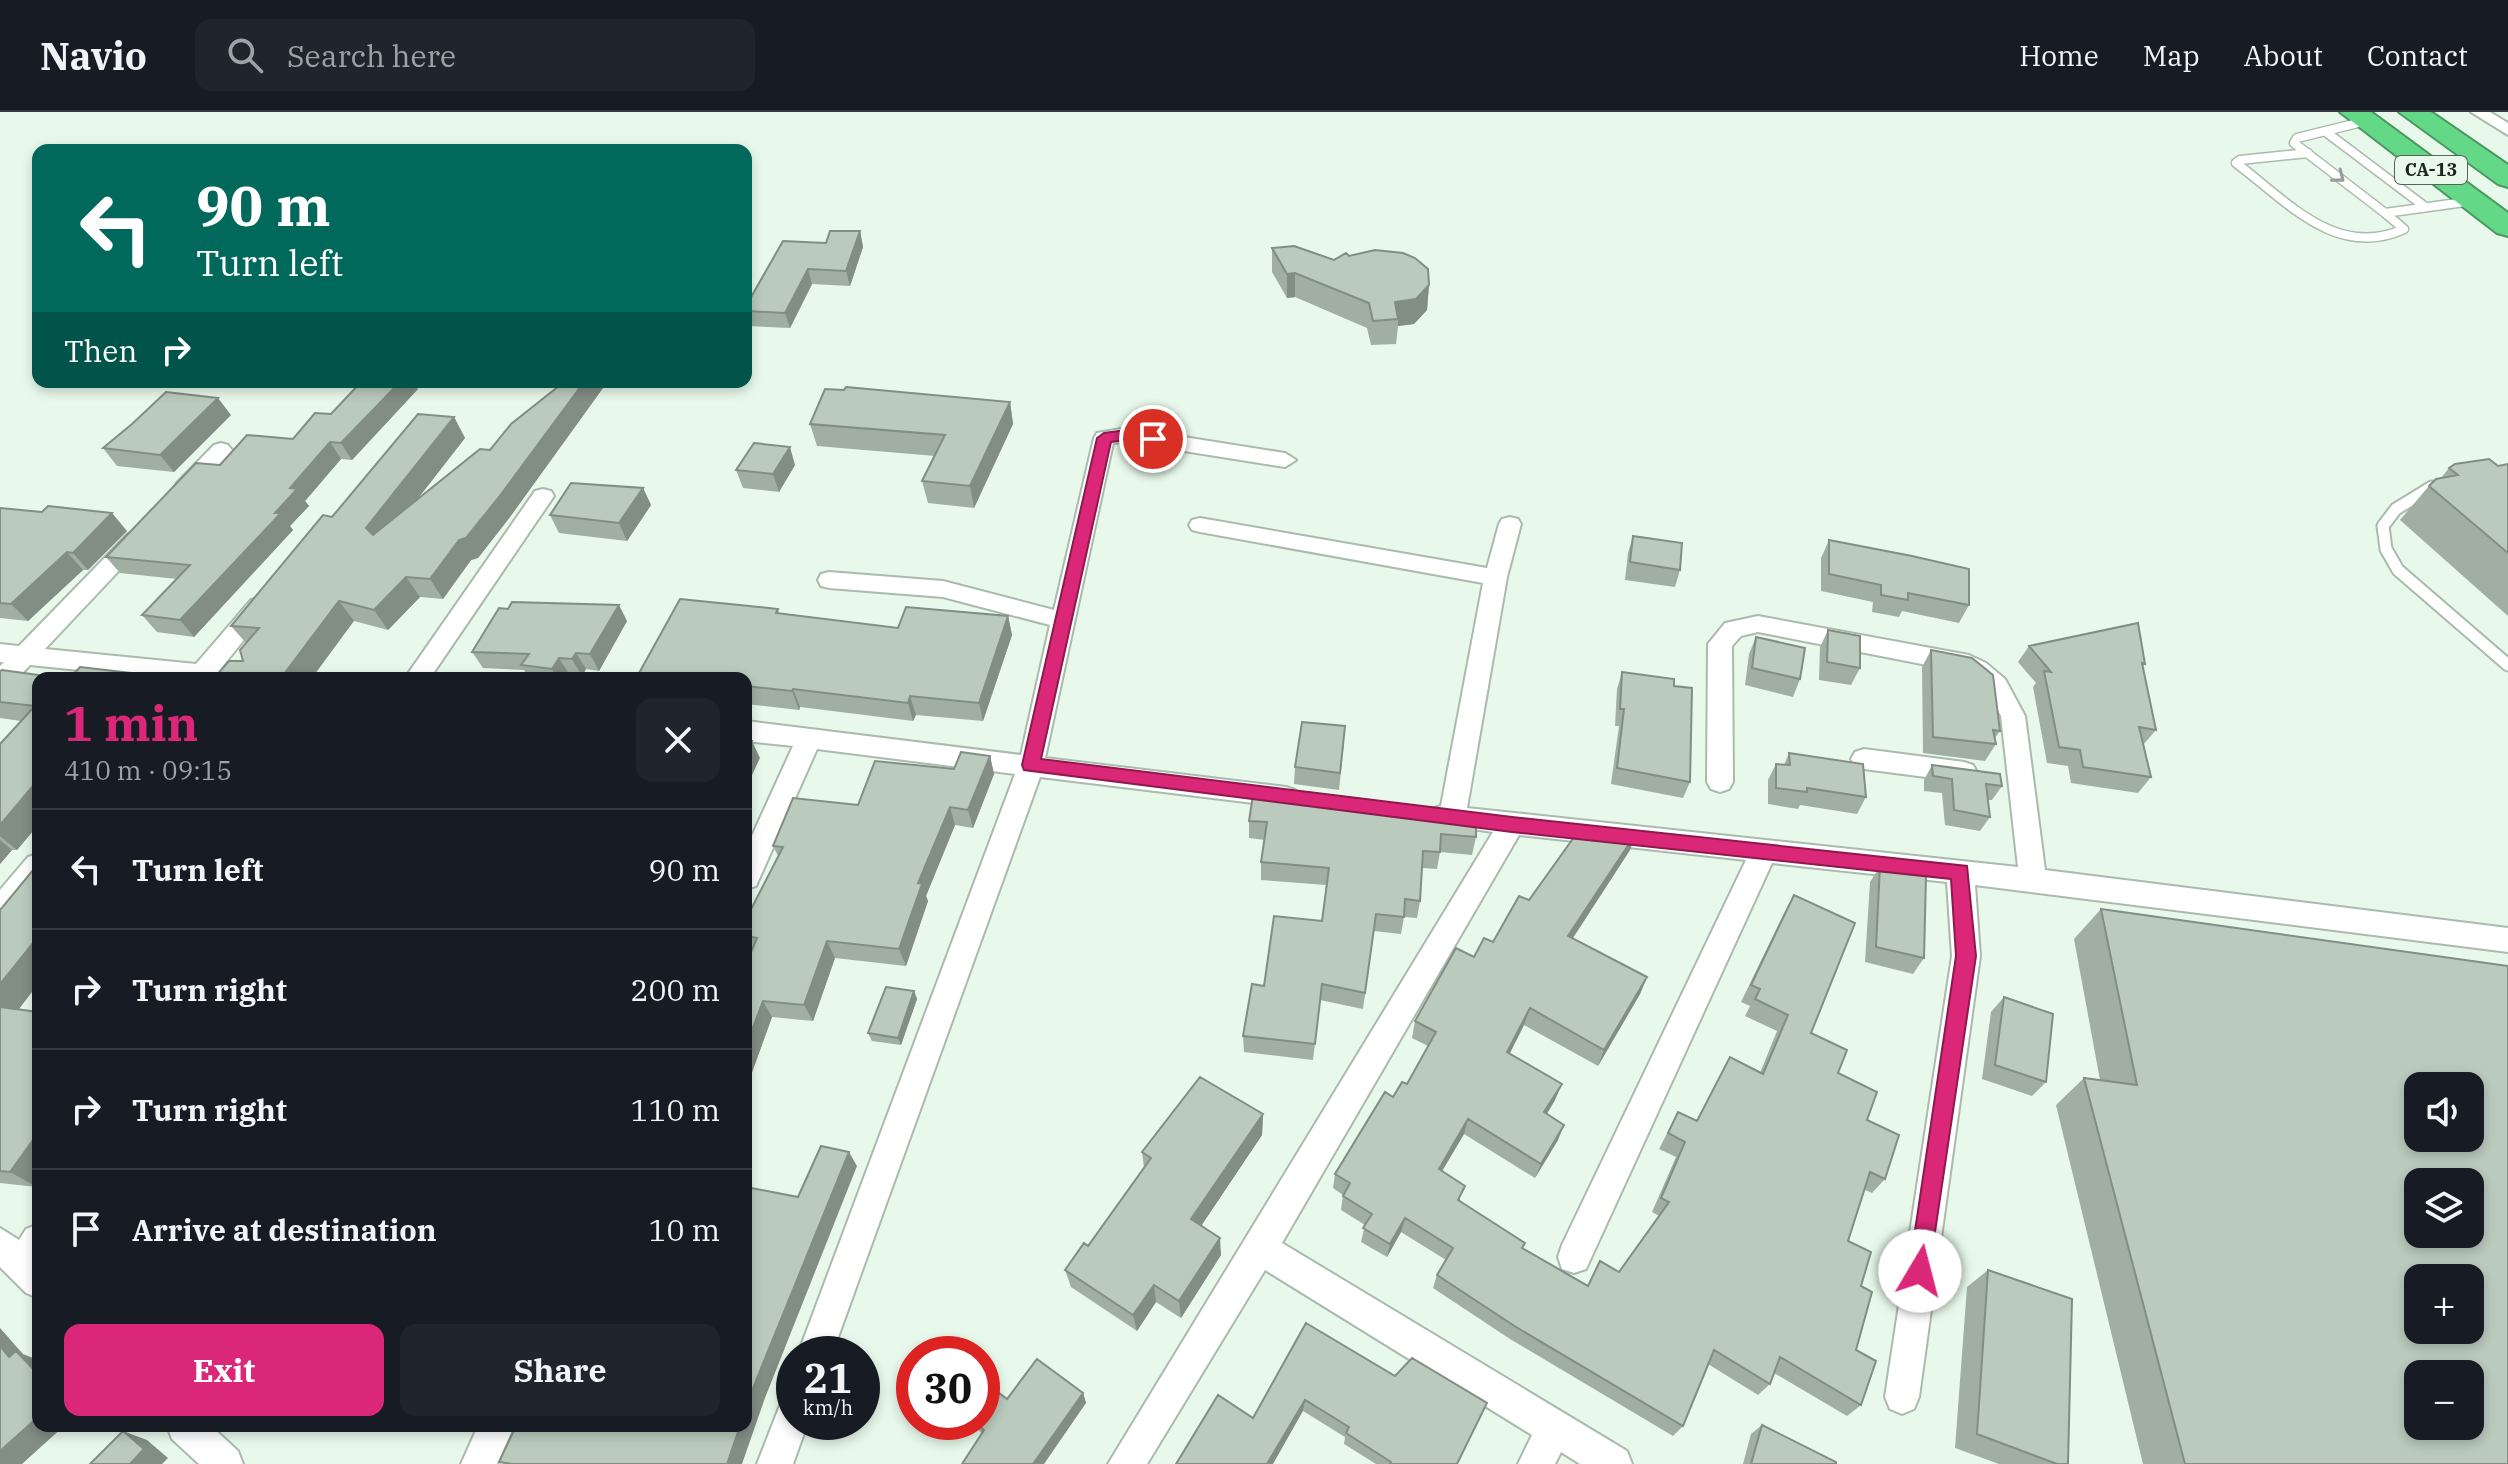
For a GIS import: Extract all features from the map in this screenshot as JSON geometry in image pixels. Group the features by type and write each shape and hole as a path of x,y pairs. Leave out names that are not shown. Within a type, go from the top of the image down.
{"highway":[{"name":"CA-13","path":"2413,112 2508,178"},
{"name":"CA-13","path":"2360,116 2508,227"}],"street":[{"path":"2479,112 2508,130"},
{"path":"822,1336 1031,765 1104,438 1127,435 1285,460"},
{"path":"0,681 12,654 161,513 221,450"},
{"path":"421,672 543,496"},
{"path":"1452,817 1496,577 1510,524"},
{"path":"1200,525 1496,577"},
{"path":"829,580 943,589 1062,620"},
{"path":"203,672 274,589"},
{"path":"1720,782 1720,644 1733,629 1758,624 1969,664 1989,675 2004,692 2013,716 2033,880"},
{"path":"12,654 173,672"},
{"path":"752,732 1312,800"},
{"path":"752,865 810,738"},
{"path":"1864,759 2021,779"},
{"path":"1421,813 2033,880 2508,940"},
{"path":"1126,1464 1260,1248 1512,824"},
{"path":"1574,1257 1764,851"},
{"path":"0,910 32,872"},
{"path":"1902,1397 1966,956 1960,872"},
{"path":"1260,1248 1614,1464"},
{"path":"1536,1464 1554,1428"},
{"path":"193,1432 225,1464"},
{"path":"479,1464 493,1432"},
{"path":"775,1464 784,1440"}],"lane":[{"path":"2308,153 2240,160 2236,163 2338,236 2366,242 2404,229 2293,140 2326,132 2360,116"},
{"path":"2326,132 2424,206"},
{"path":"2385,213 2472,201"},
{"path":"2441,480 2396,509 2383,526 2386,549 2398,570 2508,665"}],"building":[{"path":"830,231 860,231 846,271 808,269 785,313 752,311 752,295 783,241 826,243"},
{"path":"1294,246 1334,260 1346,253 1349,256 1375,250 1403,253 1428,269 1429,285 1416,299 1395,302 1398,319 1373,321 1369,303 1295,273 1287,274 1272,248"},
{"path":"846,387 1010,402 970,486 922,481 945,435 810,424 825,389 844,390"},
{"path":"355,388 394,388 341,443 330,442 290,488 297,489 275,513 281,513 180,620 142,615 190,565 106,557 196,463 220,465 247,435 293,439 315,413 331,414"},
{"path":"556,388 580,388 499,497 466,538 459,540 430,579 406,577 374,610 339,601 286,672 219,672 229,661 243,661 240,650 259,628 231,626 323,515 332,517 418,414 454,417 366,528 373,535 480,449 490,450 511,424"},
{"path":"166,392 218,398 160,455 103,448 132,424"},
{"path":"754,443 790,447 773,474 736,470"},
{"path":"2489,459 2498,466 2508,464 2508,553 2429,486 2436,479 2458,475 2449,468 2455,464"},
{"path":"571,483 643,488 619,523 550,515"},
{"path":"48,506 112,513 73,553 67,552 11,604 0,603 0,508 42,512"},
{"path":"1633,536 1682,543 1680,570 1630,562"},
{"path":"1829,540 1969,569 1969,605 1908,593 1908,600 1881,595 1881,585 1829,574"},
{"path":"680,599 778,609 776,613 898,628 906,607 1008,616 979,703 910,696 908,703 752,687 752,672 640,672"},
{"path":"512,602 619,605 590,654 576,653 572,659 559,658 552,669 521,665 529,654 472,652 499,608 508,609"},
{"path":"2138,623 2145,664 2142,663 2156,730 2139,727 2151,777 2083,767 2080,750 2059,747 2044,671 2051,672 2029,646"},
{"path":"1828,630 1860,636 1860,668 1827,662"},
{"path":"1756,637 1805,648 1800,679 1752,668"},
{"path":"1931,650 1972,658 1993,675 2000,731 1993,730 1996,744 1933,737"},
{"path":"80,667 123,672 75,672"},
{"path":"0,671 32,674 32,706 0,702"},
{"path":"1622,672 1674,679 1674,686 1692,688 1690,782 1617,768 1624,709 1620,709"},
{"path":"32,709 32,787 0,825 0,744"},
{"path":"1302,722 1345,726 1340,773 1295,767"},
{"path":"961,752 990,756 968,810 950,807 918,883 922,884 899,949 827,941 804,1005 763,1001 752,1030 752,950 757,938 752,937 752,907 783,847 773,846 793,798 858,805 875,761 954,769"},
{"path":"1789,753 1863,764 1866,797 1807,788 1807,792 1776,788 1776,764 1790,765"},
{"path":"1932,765 2000,774 2002,786 1986,784 1990,817 1954,810 1952,779 1933,776"},
{"path":"1254,788 1476,815 1476,837 1441,834 1440,852 1423,851 1420,901 1405,899 1404,917 1376,914 1365,993 1322,984 1315,1044 1243,1036 1252,984 1264,986 1274,916 1322,921 1329,868 1261,862 1267,822 1249,821"},
{"path":"1582,826 1637,832 1568,936 1647,977 1604,1050 1530,1008 1507,1052 1562,1084 1544,1112 1564,1125 1541,1164 1468,1119 1439,1169 1465,1186 1458,1200 1525,1243 1522,1248 1588,1286 1600,1261 1619,1272 1669,1202 1661,1198 1685,1142 1668,1133 1678,1112 1697,1121 1730,1057 1763,1074 1788,1015 1755,999 1760,989 1751,985 1794,895 1855,923 1811,1033 1847,1050 1838,1073 1877,1092 1867,1120 1899,1135 1885,1179 1870,1172 1848,1241 1871,1252 1861,1286 1872,1292 1856,1350 1876,1361 1861,1405 1780,1357 1770,1384 1714,1350 1683,1426 1516,1327 1437,1275 1453,1248 1405,1218 1390,1244 1363,1228 1372,1214 1343,1196 1350,1183 1335,1174 1385,1092 1393,1097 1402,1082 1407,1084 1436,1032 1415,1021 1456,948 1474,957 1484,938 1493,942 1519,896 1529,900"},
{"path":"1880,866 1926,876 1924,958 1876,947"},
{"path":"32,871 32,944 0,984 0,910"},
{"path":"2101,909 2508,966 2508,1464 2185,1464 2084,1078 2137,1085"},
{"path":"886,987 914,991 898,1038 868,1033"},
{"path":"2004,997 2053,1014 2046,1082 1995,1065"},
{"path":"0,1007 32,1011 32,1141 10,1172 0,1171"},
{"path":"1200,1077 1263,1114 1191,1219 1220,1238 1179,1301 1154,1285 1133,1315 1065,1270 1084,1243 1088,1246 1151,1158 1142,1152"},
{"path":"821,1146 849,1152 752,1391 752,1188 798,1197"},
{"path":"1988,1270 2072,1299 2068,1464 2057,1464 1977,1434"},
{"path":"1306,1323 1395,1376 1412,1358 1487,1403 1457,1464 1390,1464 1346,1433 1349,1427 1305,1400 1267,1464 1176,1464 1218,1395 1253,1418"},
{"path":"0,1346 9,1357 16,1351 32,1368 32,1422 0,1451"},
{"path":"1037,1359 1083,1393 1033,1464 962,1464 978,1440 1000,1440 1000,1394 1007,1399"},
{"path":"1762,1425 1836,1462 1836,1464 1751,1464"},
{"path":"122,1432 144,1449 130,1464 90,1464"},
{"path":"513,1432 738,1432 727,1464 499,1462"}],"route":[{"path":"1153,439 1127,435 1104,438 1031,765 1512,824 1960,872 1966,956 1920,1271"}]}
